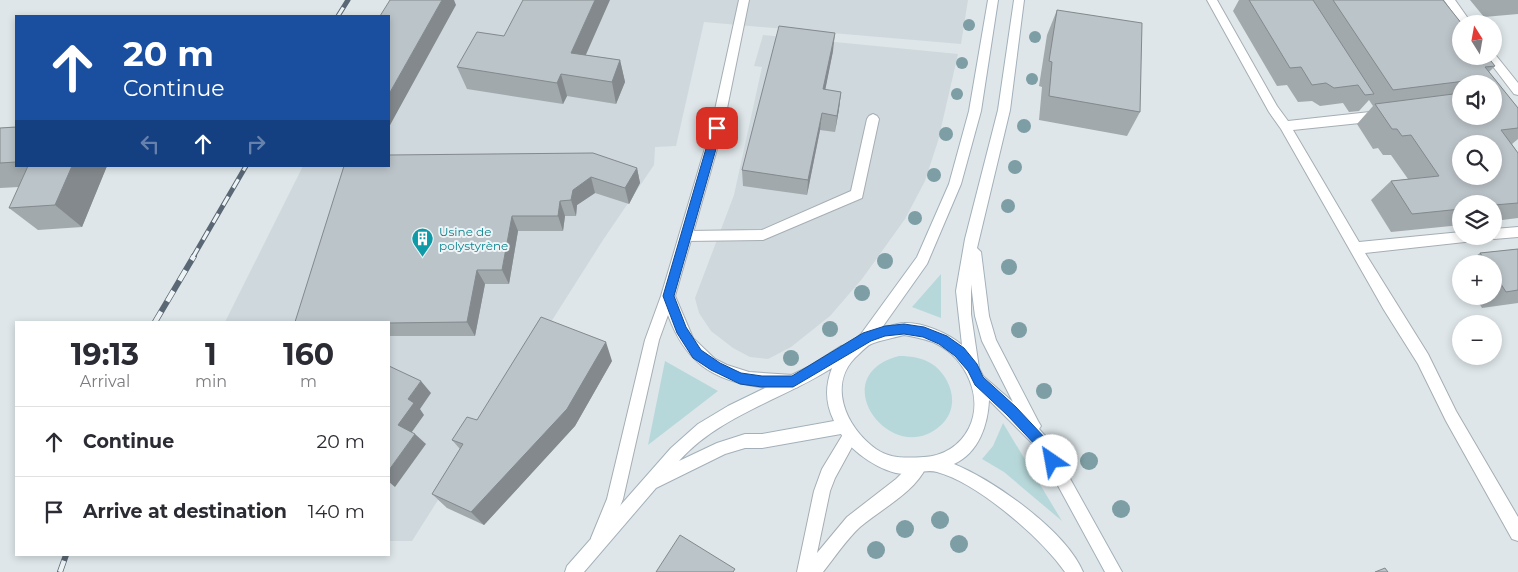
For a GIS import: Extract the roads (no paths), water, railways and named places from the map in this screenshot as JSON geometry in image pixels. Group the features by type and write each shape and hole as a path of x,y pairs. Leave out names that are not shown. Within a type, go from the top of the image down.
{"main road":[{"path":"598,542 615,499 652,340 668,296 717,128 744,0"},
{"path":"867,337 922,260 956,184 974,112 993,0"},
{"path":"852,348 842,360 835,374 834,406 846,432 863,449 880,459 898,465 918,467 936,464 951,458 973,437 980,424 983,410 982,395 964,314 963,291 972,239 1004,110 1019,0"},
{"path":"1449,0 1460,15"},
{"path":"1496,65 1515,96"},
{"path":"1389,115 1369,113 1285,126 1389,306 1423,359 1451,416 1518,534"},
{"path":"686,236 763,235 857,194 873,119"},
{"path":"1502,233 1518,232"},
{"path":"1356,248 1452,238"},
{"path":"972,239 982,316 989,341 1043,444 1114,572"},
{"path":"668,296 681,330 697,354 740,378 793,382"},
{"path":"573,572 676,454 703,430 733,411 793,382 852,348 867,337 885,331 924,332 949,344 960,352 976,374 1043,444"},
{"path":"651,482 729,446 745,441 762,441 846,432"},
{"path":"804,572 822,491 846,432"},
{"path":"936,464 953,470 998,498 1043,534 1067,559 1075,572"},
{"path":"812,572 853,523 902,484 918,467"}],"street":[{"path":"1212,0 1273,109 1285,126"}],"railway":[{"path":"339,15 348,0"},
{"path":"193,257 245,167"},
{"path":"156,321 194,256"},
{"path":"60,572 66,556"}],"place":[{"name":"Usine de polystyrène","path":"423,258"}]}
